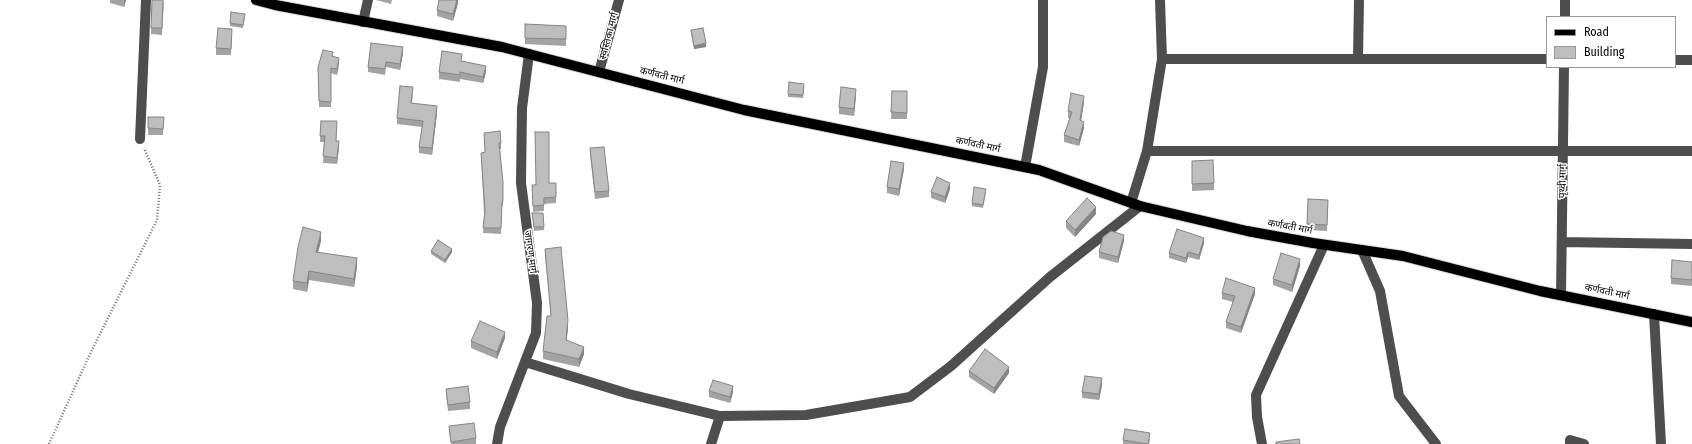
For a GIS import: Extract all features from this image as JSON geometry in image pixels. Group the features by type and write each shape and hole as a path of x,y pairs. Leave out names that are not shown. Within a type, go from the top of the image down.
{"main road":[{"name":"कर्णवती मार्ग","path":"256,0 363,22 502,47 744,110 1039,170 1136,205 1247,231 1324,245 1403,256 1561,295 1692,322"}],"street":[{"path":"140,139 146,0"},
{"path":"363,22 368,0"},
{"name":"स्वस्तिका मार्ग","path":"599,72 618,0"},
{"path":"1025,167 1044,67 1043,0"},
{"path":"525,362 629,394 720,416 806,415 910,397 951,366 1050,277 1136,205 1148,151 1162,59 1160,0"},
{"path":"1358,58 1359,0"},
{"path":"1565,0 1565,16"},
{"name":"जागरण मार्ग","path":"497,444 500,427 536,333 537,302 521,183 522,108 529,54"},
{"path":"1162,59 1546,59"},
{"path":"1676,60 1692,60"},
{"name":"पृथ्वी मार्ग","path":"1561,295 1564,68"},
{"path":"1148,151 1692,151"},
{"path":"1562,242 1692,244"},
{"path":"1262,444 1257,417 1256,396 1324,245"},
{"path":"1362,250 1380,291 1399,396 1436,444"},
{"path":"1654,314 1661,444"},
{"path":"711,444 720,416"},
{"path":"1570,444 1570,440 1584,444"}],"path":[{"path":"49,444 90,354 157,220 160,185 140,139"}],"building":[{"path":"152,0 163,0 162,28 151,28"},
{"path":"439,0 457,0 453,14 437,10"},
{"path":"231,12 245,14 243,25 230,23"},
{"path":"525,24 566,26 566,39 525,38"},
{"path":"218,28 232,29 231,49 216,48"},
{"path":"703,28 706,43 694,46 691,30"},
{"path":"371,43 403,47 400,64 386,62 385,69 368,67"},
{"path":"323,50 333,52 332,56 339,58 337,69 331,68 331,102 319,101 318,67"},
{"path":"442,51 462,54 461,61 486,66 483,77 460,72 460,75 439,72"},
{"path":"789,82 804,84 803,95 788,94"},
{"path":"400,86 413,87 411,103 437,106 432,148 419,147 423,121 397,118"},
{"path":"841,87 856,89 854,109 839,107"},
{"path":"892,91 907,91 907,113 891,112"},
{"path":"1071,93 1084,96 1080,120 1084,122 1079,140 1064,135 1072,112 1068,111"},
{"path":"148,117 164,117 163,129 148,128"},
{"path":"321,121 337,121 336,141 339,141 337,158 323,156 325,136 320,136"},
{"path":"500,131 501,143 499,143 503,182 501,228 483,228 485,211 481,153 485,152 484,133"},
{"path":"535,132 549,132 549,183 556,183 556,197 544,198 544,205 533,206 532,185 536,185"},
{"path":"604,147 609,191 595,192 590,148"},
{"path":"1213,160 1214,183 1192,184 1192,161"},
{"path":"891,161 904,163 899,189 887,187"},
{"path":"937,177 950,183 945,197 931,192"},
{"path":"974,187 986,189 983,205 972,203"},
{"path":"1087,198 1096,207 1075,230 1066,221"},
{"path":"1308,199 1328,200 1327,225 1307,224"},
{"path":"532,213 543,213 544,227 534,227"},
{"path":"303,227 321,232 316,252 357,258 354,279 309,271 307,283 293,281 298,247"},
{"path":"1177,229 1204,238 1199,255 1188,252 1186,258 1169,253"},
{"path":"1111,231 1124,235 1118,257 1099,252 1103,237"},
{"path":"438,240 452,249 445,260 431,251"},
{"path":"561,247 568,320 566,340 584,347 579,359 543,351 547,316 551,316 545,249"},
{"path":"1281,253 1300,259 1292,285 1273,279"},
{"path":"1672,260 1692,262 1692,280 1671,278"},
{"path":"1226,278 1255,288 1241,327 1226,322 1235,296 1222,293"},
{"path":"480,321 505,332 497,352 471,341"},
{"path":"985,349 1009,367 994,388 969,371"},
{"path":"1085,376 1102,378 1099,394 1082,392"},
{"path":"713,380 733,386 730,397 709,391"},
{"path":"468,386 470,402 448,405 446,389"},
{"path":"474,423 476,438 451,442 449,426"},
{"path":"1125,429 1150,433 1148,444 1123,440"},
{"path":"1299,439 1300,444 1276,444 1276,442"}]}
